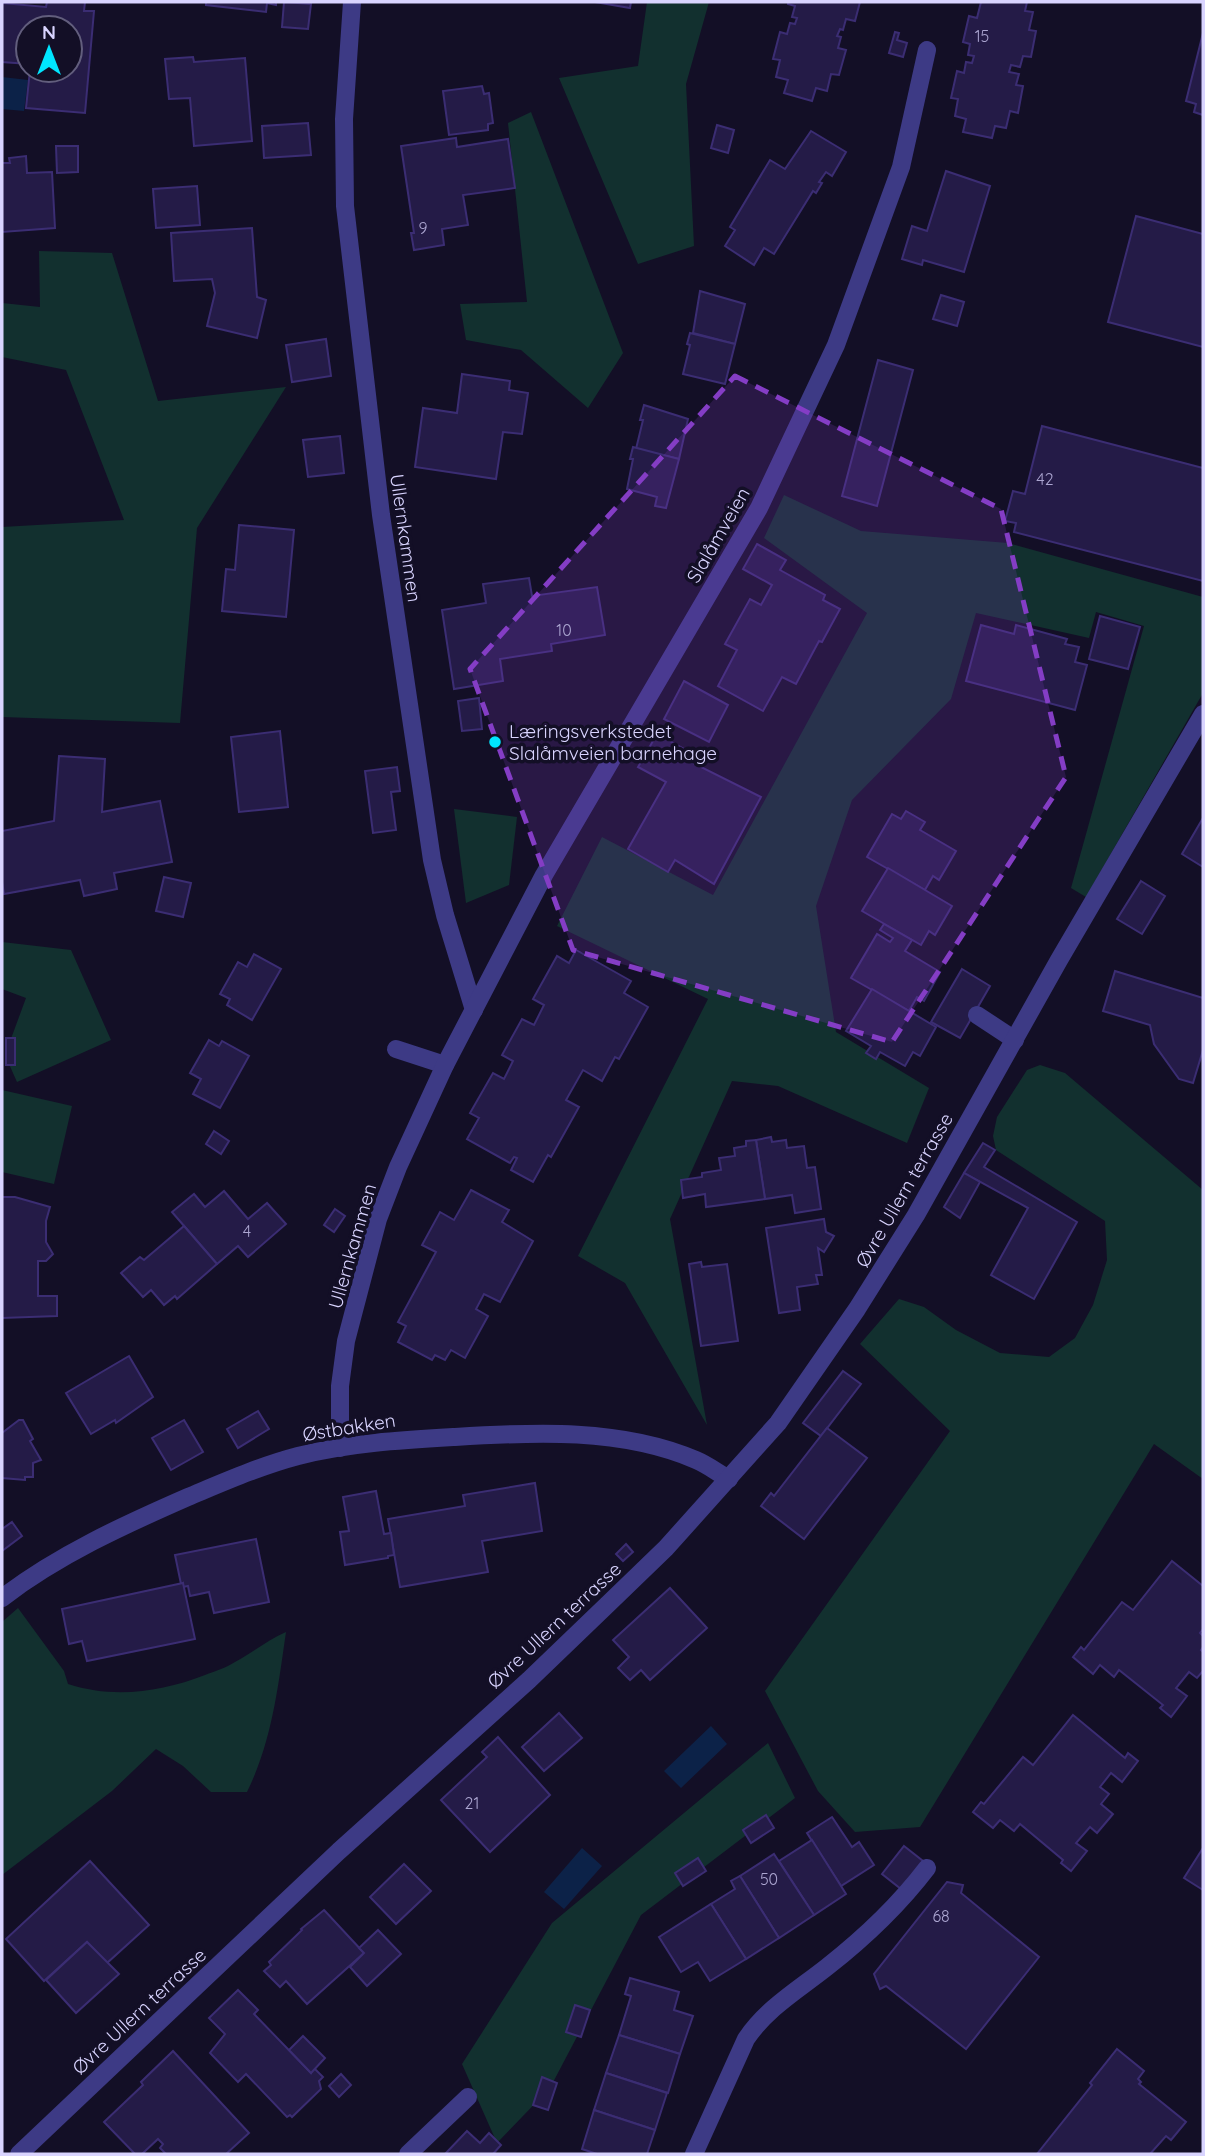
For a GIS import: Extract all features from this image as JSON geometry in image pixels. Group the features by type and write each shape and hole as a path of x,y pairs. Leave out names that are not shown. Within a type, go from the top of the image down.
{"street":[{"name":"Ullernkammen","path":"340,1448 340,1386 346,1341 378,1220 398,1167 445,1065 474,1010 445,915 432,860 381,515 345,206 344,119 352,2"},
{"name":"Slalåmveien","path":"474,1010 544,874 759,508 836,345 901,167 927,50"},
{"name":"Øvre Ullern terrasse","path":"19,2154 339,1851 529,1680 607,1605 666,1548 778,1423 863,1299 916,1215 1203,714"},
{"path":"977,1015 1015,1040"},
{"path":"396,1049 445,1065"},
{"name":"Østbakken","path":"2,1598 74,1551 141,1518 252,1470 299,1456 340,1448 401,1439 503,1433 569,1435 628,1441 665,1449 697,1461 729,1479"},
{"path":"694,2154 746,2039 757,2022 892,1911 927,1868"},
{"path":"408,2154 468,2096"}],"highlighted area":[{"path":"735,376 1001,509 1066,777 892,1042 573,950 470,669"}],"green space":[{"path":"647,2 709,2 686,84 694,246 638,264 559,78 638,66"},
{"path":"531,112 623,353 588,408 521,350 466,340 460,304 527,302 508,123"},
{"path":"39,251 112,253 158,401 286,387 197,528 180,723 2,717 2,527 124,520 66,370 2,357 2,303 40,307"},
{"path":"784,495 861,531 1008,543 1203,597 1203,693 1086,897 1071,888 1144,626 1096,612 1089,638 976,613 951,699 852,800 816,906 836,1032 929,1088 907,1143 778,1086 732,1081 670,1219 707,1425 625,1283 578,1256 708,999 557,926 602,837 713,895 867,613 764,538"},
{"path":"454,809 517,817 509,885 466,903"},
{"path":"2,942 71,950 111,1040 17,1082 5,1055 26,998 2,989"},
{"path":"1040,1065 1065,1073 1203,1190 1203,1479 1154,1444 920,1827 855,1832 818,1791 765,1691 950,1431 860,1344 899,1299 924,1307 956,1330 1000,1353 1049,1357 1075,1338 1093,1305 1107,1260 1105,1221 996,1150 993,1136 997,1117 1027,1070"},
{"path":"2,1090 72,1106 54,1184 2,1172"},
{"path":"18,1608 64,1671 68,1684 103,1691 154,1689 188,1681 228,1666 286,1632 268,1733 256,1773 247,1792 211,1792 183,1766 156,1749 112,1791 2,1875 2,1622"},
{"path":"768,1743 795,1798 641,1915 550,2088 497,2143 462,2064 552,1923"}],"water":[{"path":"2,77 14,78 14,84 27,84 24,111 2,109"},
{"path":"711,1726 727,1744 681,1788 664,1771"},
{"path":"582,1848 602,1866 564,1909 544,1892"}],"building":[{"path":"47,2 85,2 84,11 94,11 85,113 26,108 29,84 84,84 84,14 14,14 14,63 2,62 2,3 46,7"},
{"path":"206,2 276,2 276,5 267,3 266,12 206,5"},
{"path":"284,2 311,4 308,29 282,27"},
{"path":"595,2 631,2 630,8"},
{"path":"788,2 860,2 855,21 846,19 843,30 840,29 837,36 841,37 838,48 846,50 839,75 831,74 827,91 816,88 812,101 784,93 788,80 776,77 780,60 773,59 780,32 787,34 790,23 795,24 797,18 792,17 795,6"},
{"path":"981,2 1027,2 1025,11 1033,12 1029,30 1036,31 1031,57 1023,56 1020,67 1011,65 1009,72 1019,74 1016,85 1023,86 1018,113 1010,111 1006,128 995,126 992,138 963,132 966,119 955,116 958,99 951,98 957,71 964,73 966,62 972,63 974,56 968,55 970,44 963,42 969,16 977,18"},
{"path":"895,32 899,33 897,40 907,43 903,57 889,53"},
{"path":"1203,33 1203,115 1194,112 1196,104 1186,101"},
{"path":"193,57 194,62 245,58 252,141 194,146 190,98 169,99 165,59"},
{"path":"482,86 484,94 489,93 493,123 488,124 488,130 449,135 443,91"},
{"path":"308,123 311,155 264,158 262,126"},
{"path":"717,125 734,130 728,153 711,148"},
{"path":"811,131 846,152 832,176 826,172 816,193 813,191 774,254 764,248 754,265 725,246 735,230 730,227 770,160 785,169"},
{"path":"456,138 457,147 508,139 515,188 463,195 468,225 442,229 444,245 414,250 411,233 414,233 401,146"},
{"path":"56,146 78,146 78,172 57,173"},
{"path":"26,156 27,173 52,172 55,228 2,232 2,163 10,163 9,158"},
{"path":"946,171 990,186 964,272 923,260 922,265 902,259 912,226 927,231"},
{"path":"197,186 200,225 156,228 153,189"},
{"path":"1136,216 1203,234 1203,347 1108,322"},
{"path":"252,228 257,297 266,300 257,338 207,326 215,293 212,279 174,281 171,233"},
{"path":"700,291 745,304 735,344 693,333"},
{"path":"941,295 964,302 957,326 933,319"},
{"path":"690,333 735,344 725,384 683,374"},
{"path":"326,339 331,376 292,382 286,345"},
{"path":"878,360 913,370 877,506 842,496"},
{"path":"462,374 510,381 509,390 528,393 522,434 503,432 496,479 415,467 423,408 457,413"},
{"path":"644,405 688,419 679,459 636,449"},
{"path":"1042,426 1203,468 1203,581 1014,532 1016,523 1005,521 1013,491 1025,494"},
{"path":"340,436 344,473 308,477 303,440"},
{"path":"633,447 679,459 666,508 655,506 657,497 627,489"},
{"path":"239,525 294,530 286,617 222,611 226,569 235,570"},
{"path":"757,544 786,560 780,570 825,595 823,600 840,609 796,684 782,677 763,711 718,686 737,650 725,644 750,599 761,605 772,585 743,569"},
{"path":"529,578 532,596 597,587 605,635 551,644 552,651 500,659 503,681 454,689 442,610 486,603 483,584"},
{"path":"1100,616 1140,627 1128,669 1089,659"},
{"path":"981,625 1014,634 1016,625 1067,639 1065,644 1079,647 1075,662 1087,665 1075,710 966,681"},
{"path":"684,681 728,705 709,742 664,719"},
{"path":"479,698 482,729 462,731 458,701"},
{"path":"280,731 288,807 239,812 231,737"},
{"path":"657,734 693,754 689,761 761,797 714,884 675,860 668,872 628,849 666,782 638,767"},
{"path":"59,756 105,759 102,812 160,801 172,862 114,873 117,889 84,896 80,880 4,894 2,831 54,821"},
{"path":"397,767 400,791 391,792 396,830 373,833 365,771"},
{"path":"906,811 925,822 920,830 956,851 939,880 933,876 925,890 867,857 892,814 901,819"},
{"path":"1203,818 1203,867 1182,854"},
{"path":"888,868 952,906 935,935 929,931 921,945 862,911"},
{"path":"164,877 191,883 183,917 156,911"},
{"path":"1141,881 1165,896 1142,934 1117,919"},
{"path":"884,924 912,940 905,951 940,972 924,1001 917,997 909,1011 851,978 877,934 890,942 893,938 880,930"},
{"path":"576,950 631,981 624,993 648,1007 619,1059 615,1057 602,1081 583,1070 566,1100 579,1107 551,1157 548,1155 533,1182 511,1170 517,1158 514,1157 510,1163 467,1139 479,1118 470,1113 493,1073 504,1079 513,1061 502,1055 522,1019 534,1025 544,1005 533,999 557,956 569,963"},
{"path":"254,954 281,969 252,1020 227,1005 230,999 220,994 238,962 247,967"},
{"path":"962,969 990,986 960,1038 931,1022"},
{"path":"1115,971 1203,998 1203,1050 1193,1083 1179,1079 1154,1044 1150,1025 1103,1011"},
{"path":"872,989 936,1027 920,1056 913,1052 905,1066 880,1052 876,1059 866,1053 871,1046 846,1031"},
{"path":"6,1038 15,1038 15,1065 6,1065"},
{"path":"209,1040 219,1046 222,1041 249,1056 220,1108 193,1094 201,1079 190,1073"},
{"path":"214,1131 229,1141 221,1154 206,1144"},
{"path":"771,1137 772,1142 786,1140 787,1148 804,1146 807,1168 815,1167 821,1209 795,1213 792,1195 765,1199 756,1140"},
{"path":"756,1140 765,1199 706,1207 705,1194 683,1198 681,1180 702,1177 702,1173 721,1170 719,1158 735,1156 734,1148 746,1146 746,1141"},
{"path":"983,1143 995,1150 984,1167 1077,1222 1034,1299 991,1275 1028,1208 964,1173"},
{"path":"964,1173 980,1182 960,1218 944,1207"},
{"path":"471,1190 509,1210 502,1222 533,1241 500,1302 484,1294 476,1309 488,1316 465,1358 451,1350 445,1360 435,1355 432,1360 398,1342 406,1326 398,1322 436,1252 422,1245 440,1212 454,1220"},
{"path":"224,1191 248,1219 267,1203 286,1224 248,1257 238,1246 217,1264 172,1212 194,1194 205,1207"},
{"path":"2,1197 15,1197 50,1207 46,1221 46,1242 53,1254 46,1261 38,1261 38,1296 57,1296 57,1316 2,1318"},
{"path":"335,1209 345,1216 334,1232 324,1225"},
{"path":"824,1219 826,1232 834,1236 824,1252 818,1248 822,1275 816,1275 818,1284 797,1287 800,1310 779,1313 766,1228"},
{"path":"184,1226 217,1264 177,1299 175,1296 164,1305 151,1290 143,1297 121,1273 140,1257 144,1260"},
{"path":"701,1262 702,1267 727,1264 738,1341 701,1346 689,1264"},
{"path":"129,1356 153,1397 116,1423 115,1420 91,1434 66,1393"},
{"path":"843,1371 861,1384 821,1436 803,1423"},
{"path":"258,1411 269,1429 238,1448 227,1429"},
{"path":"19,1420 23,1420 33,1439 30,1441 41,1460 33,1463 33,1477 25,1477 25,1480 2,1478 2,1433"},
{"path":"184,1420 203,1452 171,1470 152,1438"},
{"path":"827,1428 867,1458 804,1539 761,1506 771,1493 774,1496"},
{"path":"535,1483 542,1531 482,1541 488,1572 400,1587 388,1519 465,1506 463,1495"},
{"path":"376,1491 384,1534 391,1533 394,1555 345,1565 340,1532 349,1531 343,1497"},
{"path":"12,1522 22,1536 2,1551 2,1529"},
{"path":"256,1539 269,1602 214,1613 209,1592 190,1596 188,1586 183,1587 183,1583 181,1584 175,1555"},
{"path":"626,1544 633,1552 623,1561 616,1554"},
{"path":"1172,1561 1203,1586 1203,1629 1200,1633 1203,1636 1203,1671 1197,1678 1189,1672 1176,1688 1187,1696 1171,1717 1160,1708 1163,1705 1119,1670 1114,1677 1100,1665 1093,1674 1073,1657 1081,1647 1084,1650 1122,1602 1133,1610"},
{"path":"183,1583 195,1639 87,1661 82,1641 69,1644 62,1609"},
{"path":"670,1588 707,1628 650,1680 641,1670 630,1680 618,1668 629,1657 613,1640"},
{"path":"559,1713 582,1738 544,1771 522,1747"},
{"path":"1073,1715 1125,1758 1128,1753 1138,1761 1122,1782 1111,1773 1100,1787 1109,1794 1101,1804 1113,1814 1097,1833 1090,1827 1076,1843 1087,1851 1071,1871 1061,1863 1063,1860 1020,1824 1014,1831 1000,1820 993,1828 973,1812 981,1802 984,1804 1023,1757 1033,1765"},
{"path":"498,1737 550,1795 490,1852 441,1800 487,1757 482,1752"},
{"path":"766,1815 774,1828 751,1843 743,1830"},
{"path":"832,1817 852,1847 859,1842 874,1865 841,1886 807,1833"},
{"path":"812,1840 846,1894 814,1915 779,1861"},
{"path":"904,1846 923,1861 901,1889 882,1874"},
{"path":"1203,1848 1203,1890 1184,1878"},
{"path":"774,1854 814,1915 779,1938 740,1876"},
{"path":"698,1858 706,1871 683,1886 675,1873"},
{"path":"90,1861 149,1925 107,1963 87,1942 44,1981 6,1939"},
{"path":"404,1864 431,1891 396,1924 370,1897"},
{"path":"740,1876 779,1938 746,1959 711,1904 735,1889 731,1881"},
{"path":"947,1882 963,1885 961,1893 1039,1957 966,2049 886,1986 880,1989 874,1974"},
{"path":"711,1904 746,1959 710,1981 698,1962 681,1972 659,1937"},
{"path":"324,1910 364,1953 307,2004 286,1981 280,1987 264,1971 271,1965 269,1962 301,1929"},
{"path":"378,1930 401,1954 367,1986 350,1967 364,1953 359,1948"},
{"path":"87,1942 119,1974 76,2013 46,1980"},
{"path":"630,1978 679,1992 674,2010 693,2016 680,2054 619,2035 631,1996 625,1994"},
{"path":"238,1990 258,2010 254,2014 311,2073 314,2068 323,2077 319,2081 321,2089 292,2117 287,2117 246,2074 238,2082 210,2053 225,2034 209,2018"},
{"path":"575,2005 590,2010 581,2037 566,2032"},
{"path":"619,2035 680,2054 668,2093 606,2073"},
{"path":"303,2036 325,2058 311,2073 289,2050"},
{"path":"1117,2049 1144,2071 1138,2079 1141,2082 1139,2084 1186,2122 1171,2140 1166,2136 1150,2154 1037,2154 1092,2085 1090,2083"},
{"path":"173,2051 249,2133 226,2154 166,2154 160,2148 163,2144 158,2139 142,2154 135,2154 104,2122 143,2085 141,2082"},
{"path":"606,2073 667,2093 655,2130 594,2110"},
{"path":"341,2074 351,2085 339,2097 329,2086"},
{"path":"542,2077 557,2083 548,2110 533,2105"},
{"path":"594,2110 655,2130 647,2154 597,2154 582,2149"},
{"path":"467,2131 480,2143 489,2133 501,2145 493,2154 445,2154"}],"place":[{"name":"Læringsverkstedet Slalåmveien barnehage","path":"495,742"}]}
